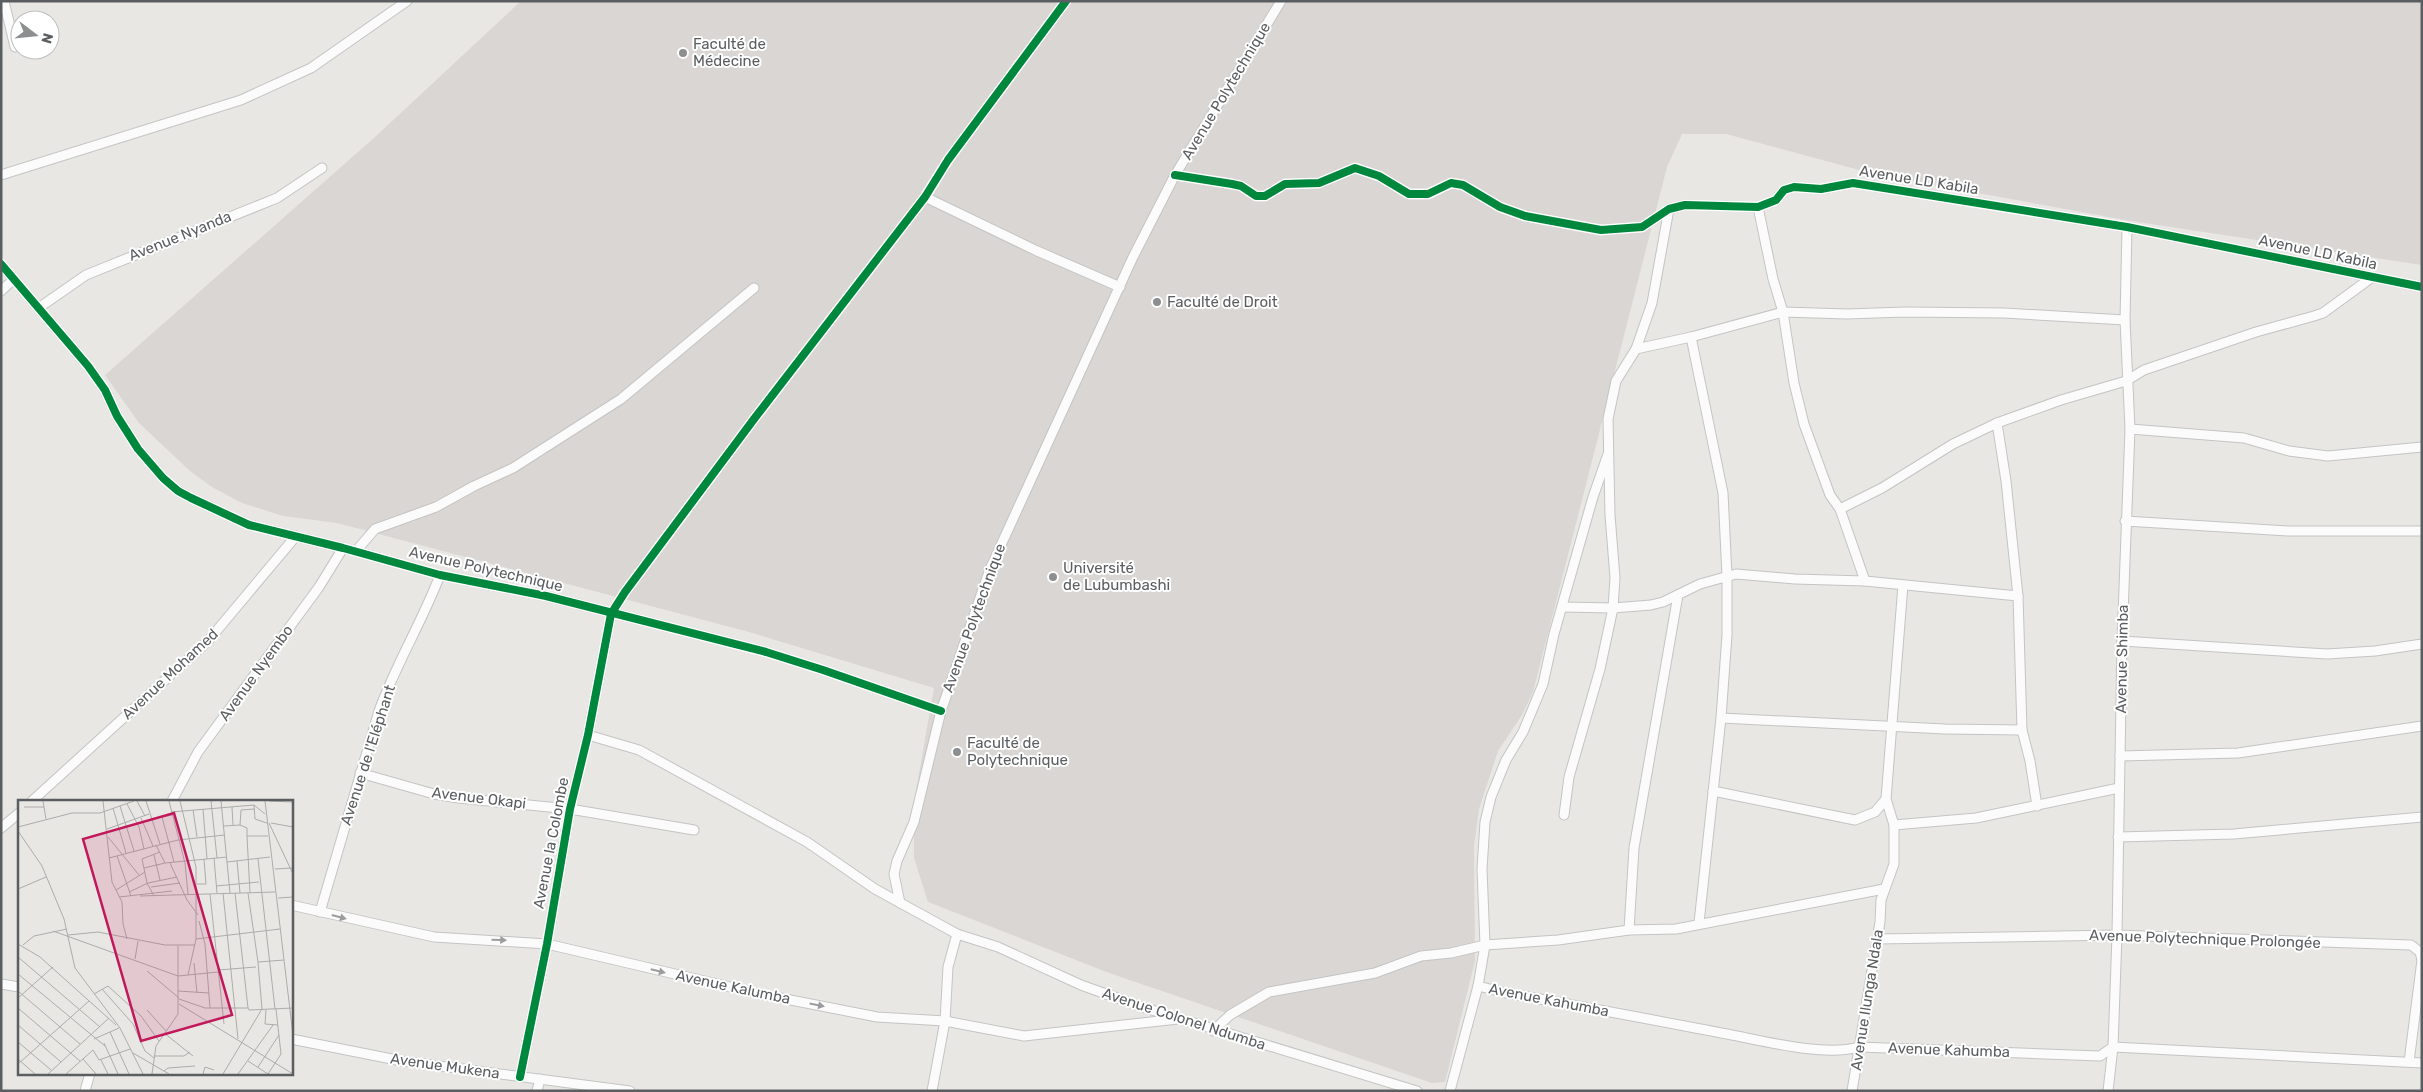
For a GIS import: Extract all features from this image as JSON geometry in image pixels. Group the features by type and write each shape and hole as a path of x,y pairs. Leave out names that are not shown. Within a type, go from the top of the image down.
{"street":[{"path":"4,1 10,26"},
{"path":"1,174 164,125 258,93 310,68 407,1"},
{"path":"611,614 630,584 754,419 925,197 948,160 1066,1"},
{"name":"Avenue Polytechnique","path":"1,264 40,307 88,366 105,390 127,434 151,464 178,491 249,525 356,551 440,575 512,587 611,614 766,652 941,711 990,569 1120,287 1175,175 1281,1"},
{"name":"Avenue Nyanda","path":"40,307 86,275 276,198 322,168"},
{"name":"Avenue LD Kabila","path":"1175,175 1232,184 1256,196 1265,196 1286,184 1319,183 1355,168 1379,176 1409,194 1428,194 1451,183 1463,185 1500,207 1526,216 1600,230 1642,227 1669,209 1694,205 1758,207 1776,200 1784,190 1789,188 1821,189 1852,183 2127,227 2422,287"},
{"path":"925,197 1120,287"},
{"path":"1758,207 1772,279 1783,312 1794,383 1804,424 1830,495 1840,509 1864,581"},
{"path":"1564,815 1569,777 1600,669 1613,608 1615,578 1611,524 1608,420 1616,381 1636,349 1652,303 1669,209"},
{"name":"Avenue Shimba","path":"2108,1091 2113,1047 2125,521 2130,429 2126,381 2125,320 2127,227"},
{"path":"1840,509 1882,488 1953,444 1997,424 2060,400 2126,381 2144,370 2256,332 2323,313 2371,278"},
{"path":"1,291 14,279"},
{"path":"356,551 375,529 436,507 474,486 513,468 621,399 754,288"},
{"path":"1636,349 1691,337 1783,312 1846,314 2004,312 2125,320"},
{"path":"1691,337 1723,493 1727,576 1727,635 1721,718 1699,923"},
{"path":"1997,424 2006,481 2018,596 2022,730 2030,761 2037,806"},
{"path":"2130,429 2238,437 2256,440 2289,451 2328,456 2422,447"},
{"path":"1450,1091 1478,986 1485,946 1482,869 1485,822 1491,798 1506,760 1522,732 1543,684 1562,607 1593,497 1608,454"},
{"path":"2125,521 2288,531 2422,531"},
{"name":"Avenue Mohamed","path":"33,800 208,641 296,536"},
{"name":"Avenue Nyembo","path":"173,800 198,752 319,587 344,548"},
{"path":"1562,607 1613,608 1663,602 1700,584 1727,576 1742,574 1795,579 1864,581 2018,596"},
{"name":"Avenue de l'Eléphant","path":"320,912 360,773 387,689 428,607 440,575"},
{"path":"1713,791 1855,820 1875,812 1886,799 1903,585"},
{"path":"1629,930 1634,848 1678,595"},
{"name":"Avenue la Colombe","path":"520,1077 547,944 570,809 588,736 611,614"},
{"path":"2122,640 2327,654 2375,651 2422,644"},
{"path":"900,903 894,874 897,861 914,822 941,711"},
{"path":"1721,718 1891,727 2022,730"},
{"path":"2120,756 2238,753 2422,726"},
{"name":"Avenue Colonel Ndumba","path":"588,736 640,750 807,842 900,903 957,934 998,947 1081,985 1178,1019 1417,1091"},
{"name":"Avenue Okapi","path":"360,773 434,794 479,801 570,809 694,830"},
{"path":"1894,825 1976,818 2119,788"},
{"name":"Avenue Ilunga Ndala","path":"1852,1091 1877,939 1880,909 1884,888 1894,864 1894,825 1886,799"},
{"path":"1,828 18,813"},
{"path":"2118,837 2234,834 2422,817"},
{"path":"1213,1030 1230,1015 1275,990 1375,973 1421,956 1451,953 1485,946 1558,940 1629,930 1662,930 1884,888"},
{"name":"Avenue Kalumba","path":"292,905 434,936 547,944 760,994 877,1017 945,1021 1024,1036 1178,1019"},
{"path":"932,1091 945,1021 948,967 957,934"},
{"name":"Avenue Polytechnique Prolongée","path":"1877,939 2116,935 2411,945 2420,952 2422,960 2409,1062"},
{"path":"1,984 18,987"},
{"name":"Avenue Kahumba","path":"1478,986 1506,993 1768,1042 1833,1050 1847,1050 1859,1047 2100,1056 2113,1047 2422,1063"},
{"name":"Avenue Mukena","path":"292,1039 402,1061 630,1091"},
{"path":"85,1091 90,1074"},
{"path":"537,1091 540,1079"}],"shaded area":[{"name":"Université de Lubumbashi","path":"521,1 2422,1 2422,265 2131,221 1874,174 1726,134 1682,134 1667,167 1533,692 1522,715 1498,751 1479,809 1474,846 1475,961 1445,1082 1432,1083 1109,973 928,902 914,858 914,802 934,688 749,632 337,523 283,516 242,503 212,487 190,471 139,423 105,375 375,137"}],"cycle path":[{"path":"520,1077 547,944 570,809 588,735 611,614 625,592 754,419 925,197 948,160 1066,1"},
{"path":"1175,175 1241,186 1256,196 1265,196 1285,184 1319,183 1355,168 1379,176 1409,194 1428,194 1451,183 1463,185 1500,207 1525,216 1601,230 1642,227 1669,209 1685,205 1758,207 1776,200 1784,190 1794,187 1821,189 1853,183 2127,227 2422,287"},
{"path":"1,264 88,366 105,390 117,416 138,449 163,478 178,491 191,498 249,525 343,548 440,575 546,596 766,652 941,711"}],"place":[{"name":"Faculté de Médecine","path":"683,53"},
{"name":"Faculté de Droit","path":"1157,302"},
{"name":"Université de Lubumbashi","path":"1053,577"},
{"name":"Faculté de Polytechnique","path":"957,752"}]}
